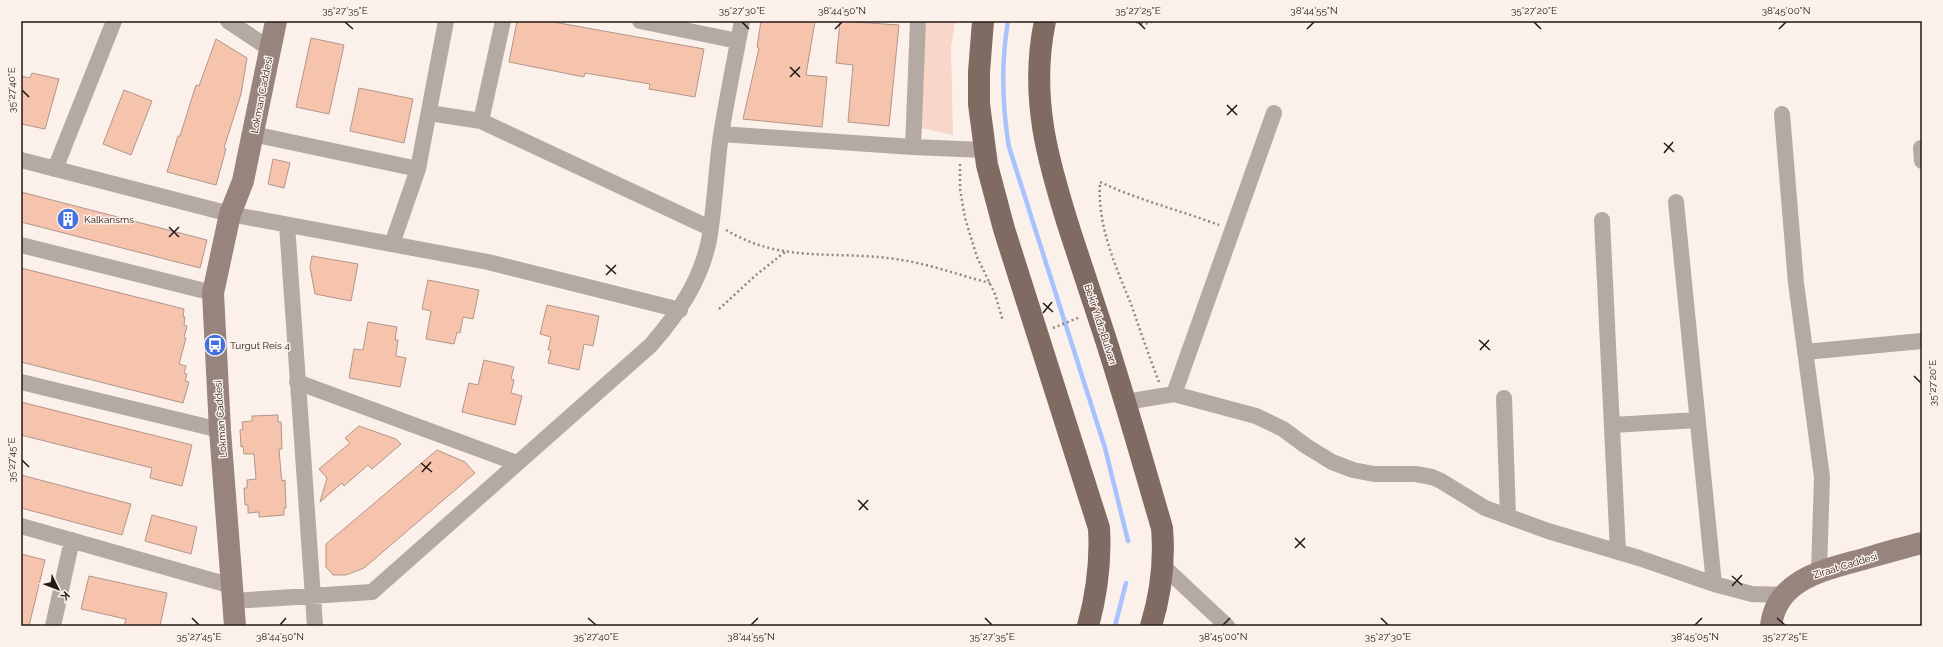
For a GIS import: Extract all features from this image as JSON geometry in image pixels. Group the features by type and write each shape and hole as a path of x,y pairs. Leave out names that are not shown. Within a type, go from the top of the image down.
{"main road":[{"path":"983,21 979,88 984,150 1004,229 1099,528 1100,567 1088,626"},
{"name":"Bekir Yıldız Bulvarı","path":"1045,21 1039,57 1039,77 1042,122 1051,172 1126,402 1162,528 1163,566 1159,596 1151,626"}],"street":[{"path":"55,169 114,21"},
{"path":"228,21 270,49"},
{"name":"Lokman Caddesi","path":"235,626 220,430 212,293 230,214 243,181 276,21"},
{"path":"392,244 418,170 446,21"},
{"path":"481,121 503,21"},
{"path":"640,21 738,41"},
{"path":"21,526 72,540 233,594 311,596 372,592 651,345 680,310 697,276 709,241 721,134 742,21"},
{"path":"913,148 918,21"},
{"path":"428,113 481,121 711,223"},
{"path":"1169,395 1233,230 1274,113"},
{"path":"1782,114 1796,283 1822,477 1819,571"},
{"path":"253,134 418,170"},
{"path":"721,134 913,148 984,150"},
{"path":"21,160 230,214 488,262 680,310"},
{"path":"1676,202 1714,584"},
{"path":"1602,220 1618,552"},
{"path":"287,225 311,596 315,626"},
{"path":"21,245 212,293"},
{"path":"1805,352 1922,341"},
{"path":"21,382 220,430"},
{"path":"297,382 517,463"},
{"path":"1126,402 1169,395 1270,422 1342,467 1364,473 1415,474 1432,477 1485,508 1548,531 1618,552 1714,584 1752,594 1784,595"},
{"path":"1504,398 1508,516"},
{"path":"1612,425 1698,420"},
{"path":"53,626 72,540"},
{"name":"Ziraat Caddesi","path":"1771,626 1774,613 1784,595 1800,581 1819,571 1922,543"},
{"path":"1163,566 1227,626"}],"path":[{"path":"1131,21 1145,24 1154,21"},
{"path":"962,149 960,189 965,218 977,257 990,282 1003,322"},
{"path":"1169,395 1109,246 1101,216 1100,182 1146,201 1180,210 1233,230"},
{"path":"711,223 738,237 763,247 785,252 808,255 897,259 990,282"},
{"path":"718,309 756,275 785,252"},
{"path":"1058,326 1072,320"}],"shaded area":[{"path":"918,21 955,21 951,48 953,135 921,128"}],"building":[{"path":"517,21 548,21 704,49 695,97 649,89 650,84 585,73 584,77 509,62"},
{"path":"761,21 815,21 806,75 827,77 822,127 743,119 759,48 757,47"},
{"path":"840,21 899,25 889,126 848,122 853,65 836,63"},
{"path":"311,38 344,45 329,114 296,107"},
{"path":"216,39 247,58 241,94 224,148 226,149 216,185 167,172 196,85 199,86"},
{"path":"32,73 59,79 45,129 21,124 21,76 30,78"},
{"path":"359,88 413,99 404,143 350,131"},
{"path":"124,90 152,101 131,155 103,144"},
{"path":"273,159 290,163 284,188 268,184"},
{"path":"21,192 207,240 200,268 21,222"},
{"path":"312,256 358,264 351,301 315,294 310,267"},
{"path":"21,268 184,309 184,325 187,326 184,337 186,338 179,364 186,366 184,373 187,374 185,381 189,382 183,403 21,362"},
{"path":"428,280 479,290 473,319 463,317 460,333 457,332 454,344 426,339 431,311 422,309"},
{"path":"547,305 599,316 593,346 584,344 579,370 548,363 551,350 548,350 551,337 540,334"},
{"path":"368,322 397,327 395,340 398,340 396,356 406,358 400,387 349,378 354,349 363,350"},
{"path":"484,360 514,367 511,379 514,380 511,393 522,396 515,425 462,412 469,383 478,385"},
{"path":"21,402 192,445 182,486 150,478 152,468 21,435"},
{"path":"278,415 278,422 281,422 282,449 279,449 282,481 285,480 286,508 284,508 284,515 259,517 259,512 248,513 248,505 245,505 244,488 247,488 247,480 256,479 254,454 244,454 243,446 241,447 240,430 243,429 242,422 252,421 252,416"},
{"path":"359,426 396,439 401,444 372,469 368,465 344,486 342,483 320,502 327,478 319,469 350,443 345,438"},
{"path":"437,450 465,462 475,473 364,568 346,575 333,575 326,567 326,544"},
{"path":"21,475 131,504 122,535 21,508"},
{"path":"152,515 197,527 191,554 145,541"},
{"path":"21,554 45,560 29,626 21,626"},
{"path":"89,576 167,593 160,626 124,626 126,619 81,609"}],"waterway":[{"path":"1008,21 1004,52 1003,84 1009,147 1105,448 1128,541"},
{"path":"1115,626 1126,583"}],"place":[{"name":"Kalkansms","path":"68,219"},
{"name":"Turgut Reis 4","path":"215,345"}]}
